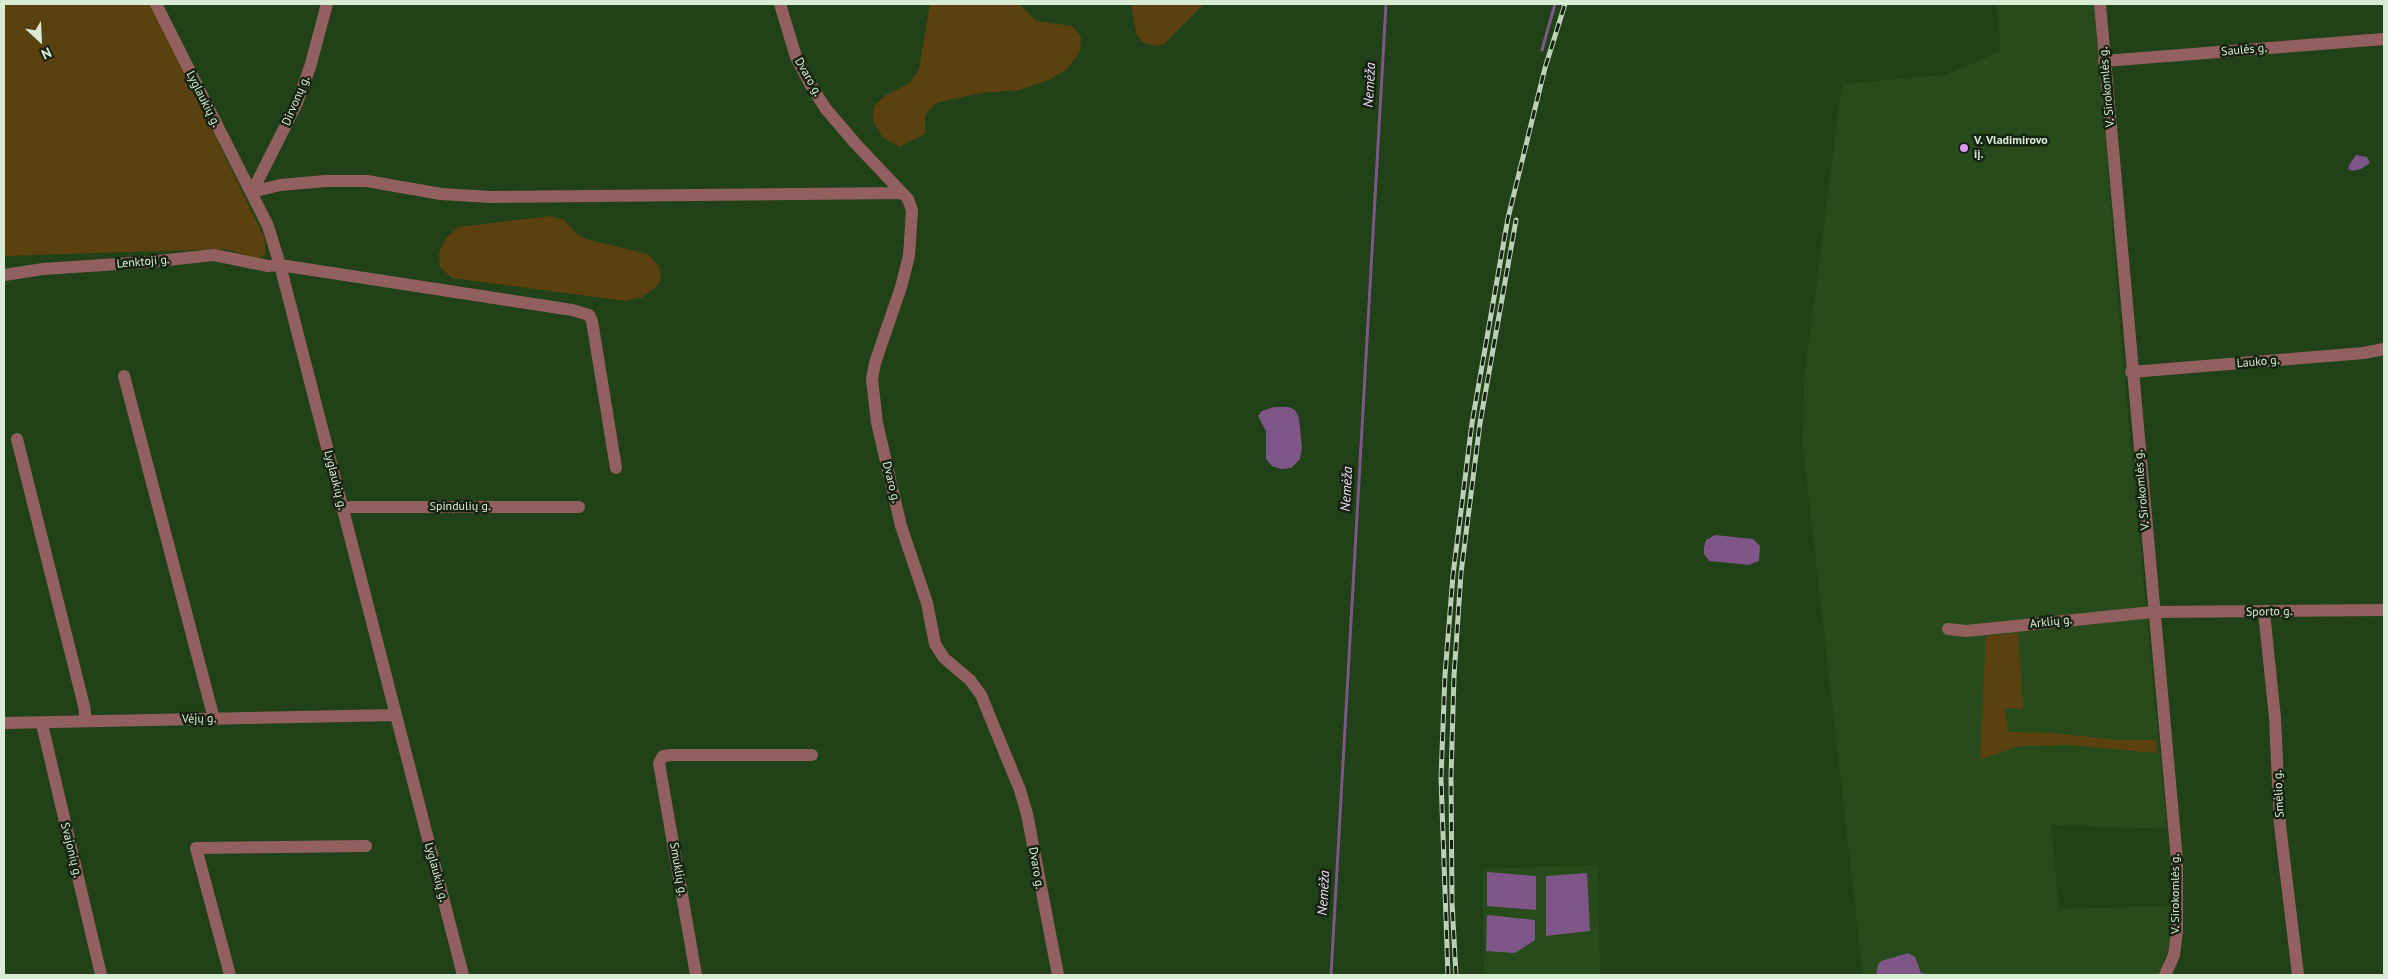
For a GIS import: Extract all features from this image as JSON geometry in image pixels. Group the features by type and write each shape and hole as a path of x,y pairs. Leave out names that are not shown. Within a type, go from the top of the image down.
{"street":[{"name":"Lyglaukių g.","path":"156,4 268,226 280,265 463,975"},
{"name":"Dirvonų g.","path":"252,192 297,103 310,67 326,4"},
{"name":"Dvaro g.","path":"780,4 796,57 810,84 826,108 908,199 912,210 909,256 901,287 875,363 872,379 877,423 901,526 927,602 935,644 944,658 970,680 981,695 1020,790 1027,814 1058,975"},
{"name":"V. Sirokomlės g.","path":"2100,4 2153,612 2172,787 2178,880 2177,931 2174,955 2166,975"},
{"name":"Saulės g.","path":"2104,61 2384,39"},
{"path":"252,192 280,185 325,181 367,181 441,194 491,197 640,194 901,193"},
{"name":"Lenktoji g.","path":"4,274 42,268 149,262 214,255 268,266 280,265 572,310 589,315 592,321 616,468"},
{"name":"Lauko g.","path":"2132,372 2364,354 2384,349"},
{"path":"124,376 214,719"},
{"path":"17,439 84,706 86,721"},
{"name":"Spindulių g.","path":"342,509 351,507 579,507"},
{"name":"Sporto g.","path":"2153,612 2384,610"},
{"name":"Arklių g.","path":"1948,628 1966,631 2153,612"},
{"name":"Smėlio g.","path":"2264,612 2275,718 2280,825 2298,975"},
{"name":"Vėjų g.","path":"4,723 42,724 86,721 395,715"},
{"name":"Svajonių g.","path":"42,724 101,975"},
{"name":"Smuklių g.","path":"696,975 659,763 663,756 672,755 812,755"},
{"path":"230,975 196,848 366,846"}],"shaded area":[{"path":"4,4 151,4 265,239 265,256 258,258 225,249 4,256"},
{"path":"930,4 1019,4 1037,21 1072,26 1081,37 1080,51 1068,68 1049,80 1020,90 981,93 936,103 925,115 925,134 899,147 883,138 873,121 874,106 886,95 910,83 919,69"},
{"path":"1131,4 1204,4 1164,44 1154,46 1142,42 1136,33"},
{"path":"1997,4 2095,4 2124,374 2167,829 2051,825 2059,909 2173,906 2169,947 2158,975 1863,975 1803,446 1804,382 1842,84 1945,75 2001,51"},
{"path":"2356,155 2367,157 2370,163 2361,169 2352,171 2348,169 2349,165"},
{"path":"551,216 564,220 579,236 586,239 648,254 659,266 661,279 656,287 642,297 625,301 452,278 440,267 439,253 446,238 459,227"},
{"path":"1274,407 1289,407 1295,410 1299,418 1302,448 1300,459 1291,468 1281,469 1272,466 1266,459 1266,431 1258,416 1262,411"},
{"path":"1715,535 1753,539 1760,546 1759,561 1749,565 1709,561 1704,554 1704,547 1706,540"},
{"path":"2018,633 2023,709 2005,708 2008,732 2052,733 2119,740 2156,740 2157,753 2071,745 2019,746 1980,760 1986,636"},
{"path":"1598,865 1600,975 1484,975 1482,869"},
{"path":"1487,872 1536,876 1536,910 1487,906"},
{"path":"1587,873 1590,931 1546,936 1546,876"},
{"path":"1487,915 1535,920 1535,940 1515,953 1486,951"},
{"path":"1908,953 1915,957 1921,973 1930,975 1876,975 1881,961"}],"waterway":[{"name":"Nemėža","path":"1331,975 1386,4"},
{"path":"1542,50 1555,4"}],"railway":[{"path":"1448,975 1441,778 1445,675 1453,575 1472,423 1508,218 1545,68 1565,4"},
{"path":"1456,975 1452,903 1451,777 1454,676 1461,573 1480,423 1516,220"}],"place":[{"name":"V. Vladimirovo iį.","path":"1964,148"}]}
